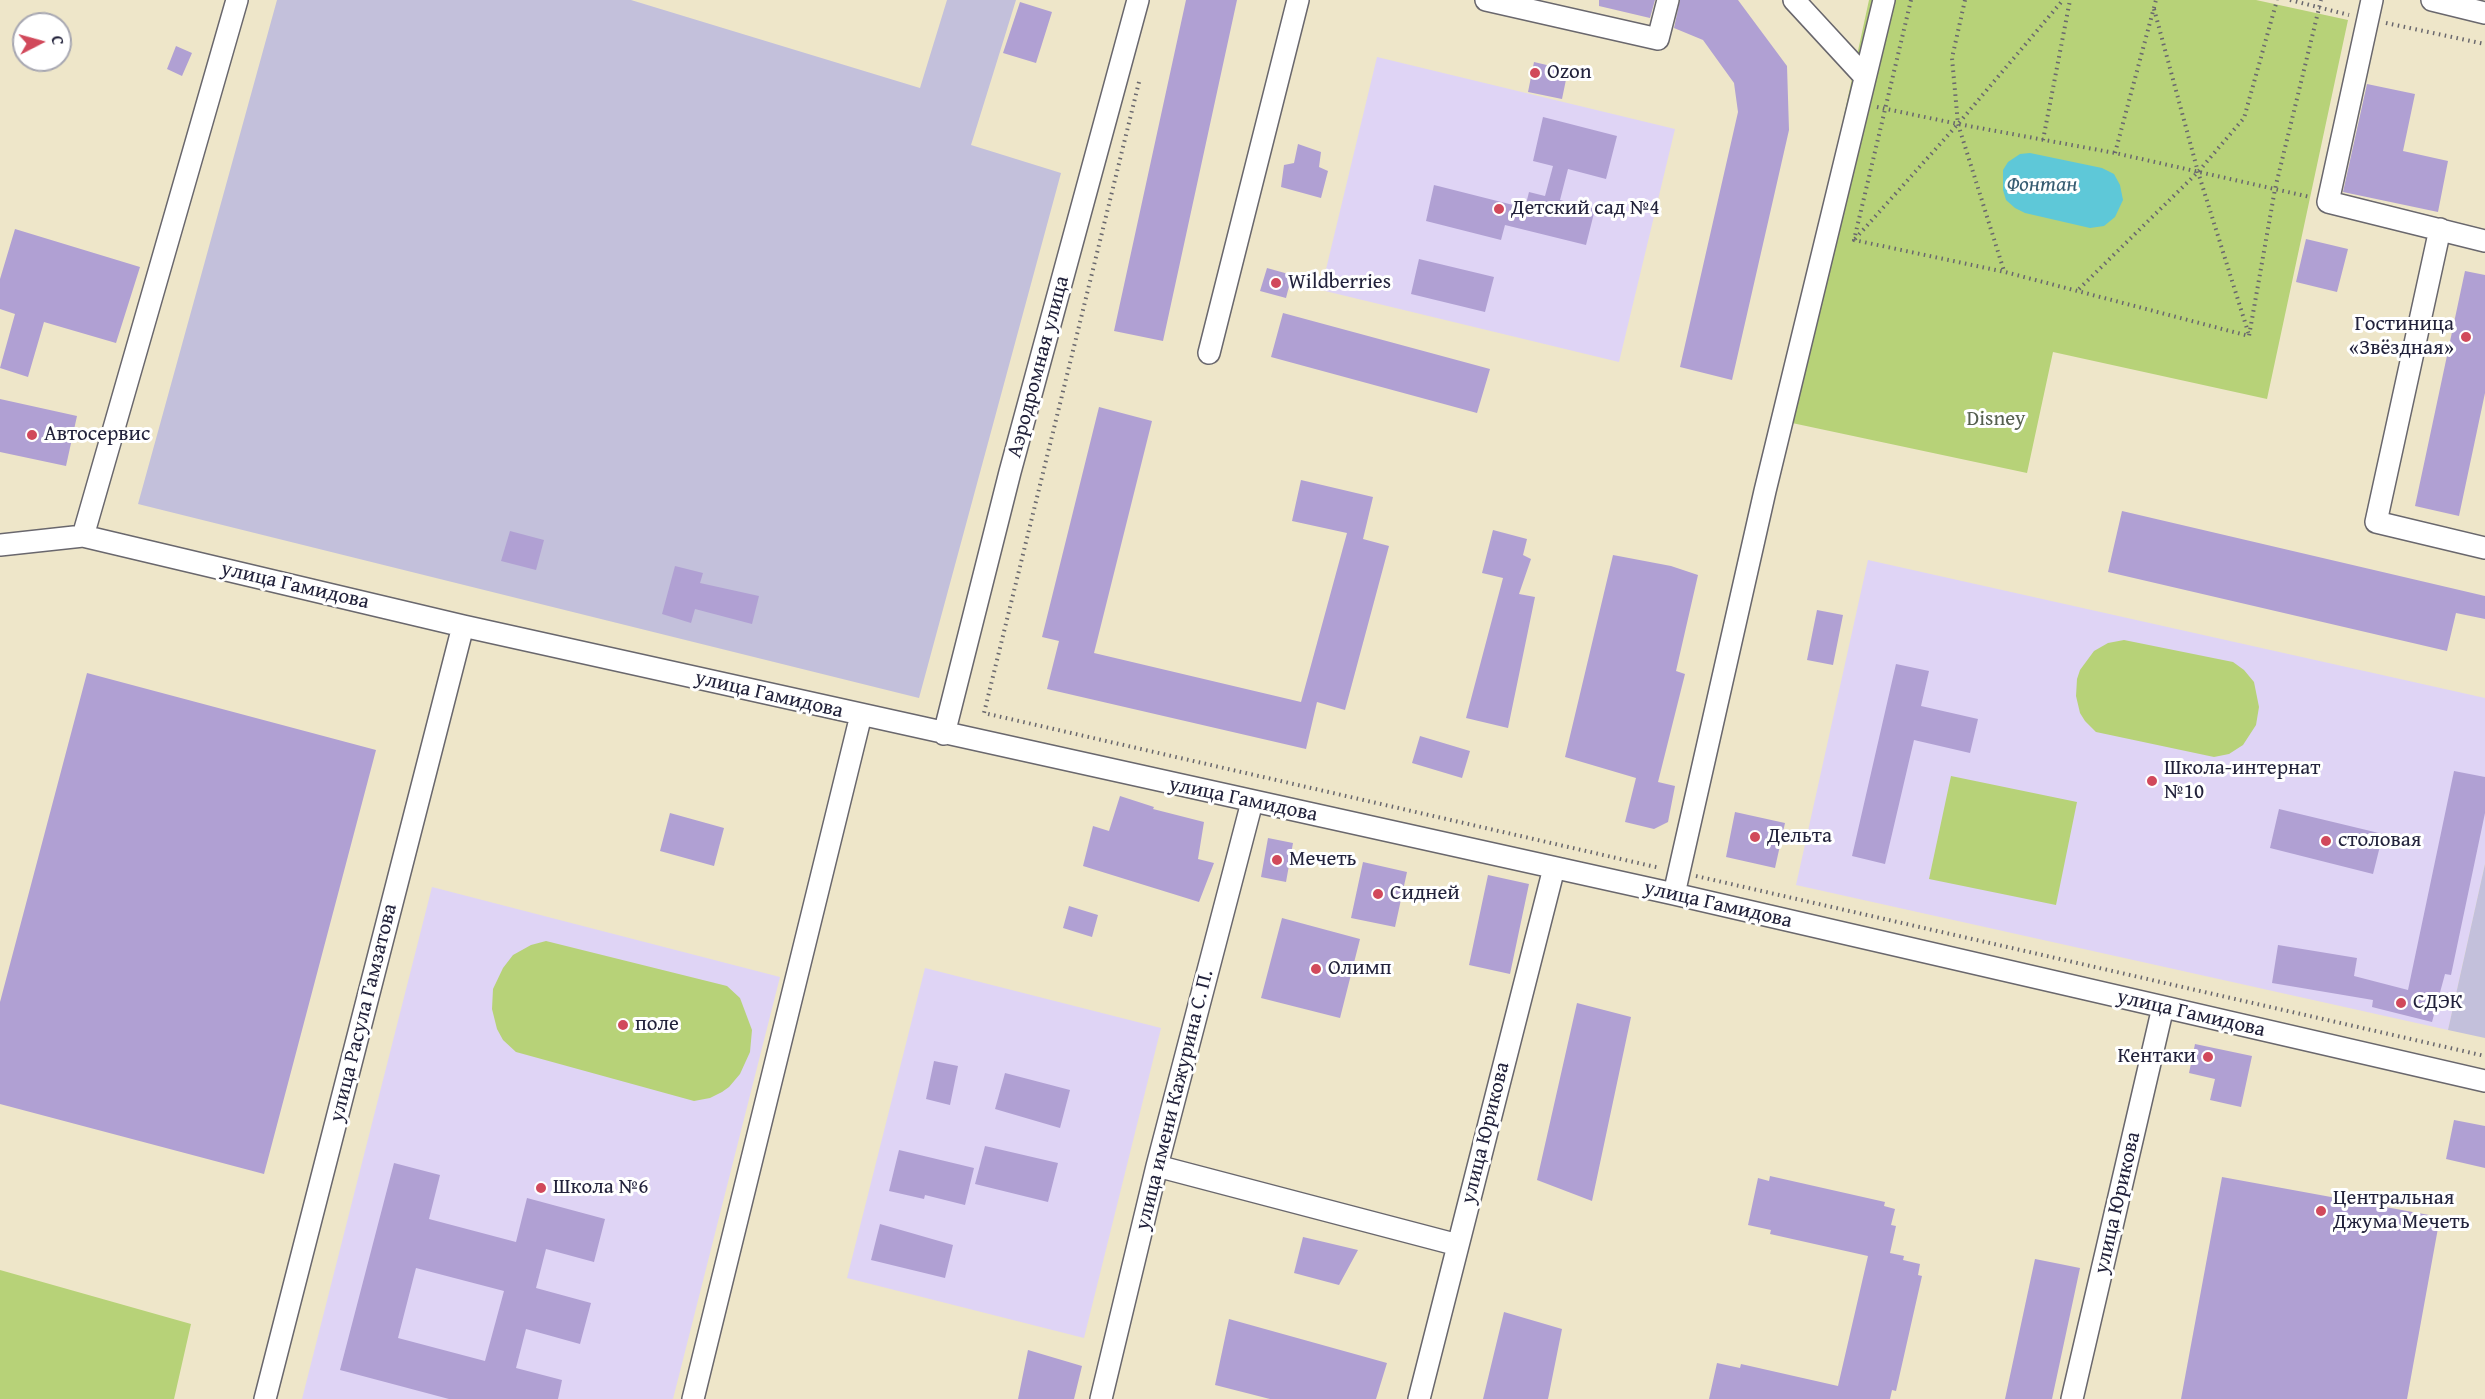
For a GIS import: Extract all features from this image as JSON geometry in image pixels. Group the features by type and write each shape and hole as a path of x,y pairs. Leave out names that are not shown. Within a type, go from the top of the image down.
{"street":[{"path":"83,536 237,0"},
{"name":"Аэродромная улица","path":"944,734 1010,472 1138,0"},
{"path":"1209,353 1298,0"},
{"path":"1486,0 1658,39 1668,0"},
{"path":"1794,0 1865,77"},
{"path":"1674,894 1765,491 1884,0"},
{"path":"2372,0 2328,202 2485,241"},
{"path":"2432,0 2485,13"},
{"path":"2440,229 2376,522 2485,548"},
{"name":"улица Гамидова","path":"0,545 83,536 463,626 1674,894 2485,1081"},
{"name":"улица Расула Гамзатова","path":"265,1399 463,626"},
{"path":"693,1399 861,715"},
{"name":"улица имени Кажурина С. П.","path":"1101,1399 1157,1166 1252,802"},
{"name":"улица Юрикова","path":"1419,1399 1554,868"},
{"name":"улица Юрикова","path":"2072,1399 2163,1007"},
{"path":"1157,1166 1458,1245"}],"path":[{"path":"1854,240 1911,0"},
{"path":"1965,0 1952,58 1958,124 2005,272"},
{"path":"1854,240 1958,124 2063,0"},
{"path":"2043,140 2070,0"},
{"path":"2115,153 2156,0"},
{"path":"2079,290 2198,172 2244,118 2277,0"},
{"path":"2249,336 2275,189 2320,0"},
{"path":"2154,9 2198,172 2249,336"},
{"path":"1139,81 984,713 2485,1056"},
{"path":"1860,103 2115,153 2328,202"},
{"path":"1854,240 2005,272 2249,336"}],"shaded area":[{"path":"277,0 631,0 920,88 947,0 1016,0 971,145 1061,173 919,698 138,504"},
{"name":"Детский сад №4","path":"1377,57 1675,129 1619,362 1321,290"},
{"name":"Школа-интернат №10","path":"1868,560 2485,698 2485,864 2448,1030 1796,885"},
{"path":"2485,864 2485,1038 2448,1030"},
{"name":"Школа №6","path":"432,887 780,977 673,1399 302,1399"},
{"path":"925,968 1161,1028 1084,1338 847,1278"}],"green space":[{"name":"Disney","path":"1869,0 2256,0 2348,20 2267,399 2053,352 2027,473 1778,420"},
{"path":"2124,640 2233,662 2244,670 2254,682 2259,707 2256,725 2243,745 2229,754 2214,757 2096,732 2080,713 2076,696 2077,679 2080,670 2094,651 2108,643"},
{"path":"1951,776 2077,802 2056,905 1929,879"},
{"name":"поле","path":"546,941 727,986 740,998 752,1030 750,1052 740,1074 722,1092 710,1098 694,1101 516,1052 503,1040 497,1029 492,1009 493,989 503,968 513,955 531,945"},
{"path":"0,1270 191,1324 174,1399 0,1399"}],"water":[{"name":"Фонтан","path":"2030,153 2102,168 2114,174 2120,185 2123,200 2115,217 2104,226 2090,228 2025,213 2015,208 2006,200 2003,190 2003,170 2008,162 2020,154"}],"building":[{"path":"1186,0 1237,0 1163,341 1114,331"},
{"path":"1599,0 1655,0 1650,18 1599,6"},
{"path":"1680,0 1738,0 1787,66 1789,130 1732,380 1680,367 1738,112 1734,83 1703,40 1674,28"},
{"path":"1020,2 1052,12 1036,63 1003,53"},
{"path":"176,46 192,53 182,76 167,69"},
{"path":"1534,62 1568,70 1562,99 1528,92"},
{"path":"2367,84 2415,94 2403,151 2448,161 2438,212 2343,192"},
{"path":"1543,117 1617,136 1606,179 1568,169 1560,200 1595,209 1586,245 1505,225 1501,240 1426,221 1434,185 1525,208 1529,192 1545,196 1553,166 1533,161"},
{"path":"1298,144 1321,152 1319,167 1328,171 1321,198 1281,187 1284,165 1294,163"},
{"path":"15,229 140,267 116,343 44,322 28,377 0,368 15,314 0,309 0,279"},
{"path":"2306,239 2348,249 2337,292 2296,282"},
{"path":"1419,259 1494,277 1485,312 1411,294"},
{"name":"Wildberries","path":"1267,268 1292,275 1286,298 1260,291"},
{"path":"2465,271 2485,275 2485,393 2459,516 2415,506"},
{"path":"1283,313 1490,369 1477,413 1271,357"},
{"path":"0,399 77,416 66,466 0,452"},
{"path":"1099,407 1152,421 1094,653 1301,702 1347,533 1292,521 1301,480 1373,497 1363,539 1389,546 1345,710 1317,702 1306,749 1047,689 1059,641 1042,637"},
{"path":"2122,511 2485,596 2485,619 2456,613 2447,651 2108,572"},
{"path":"1493,530 1527,539 1523,555 1531,559 1519,594 1535,597 1508,728 1466,718 1503,578 1482,573"},
{"path":"510,531 544,540 536,570 501,561"},
{"path":"1613,555 1671,566 1698,575 1676,671 1685,674 1658,782 1675,786 1668,822 1654,829 1625,822 1636,778 1565,757"},
{"path":"675,566 703,573 700,583 759,596 752,624 695,609 691,623 662,614"},
{"path":"1817,610 1843,615 1833,665 1807,660"},
{"path":"1896,664 1929,671 1921,706 1978,719 1970,753 1914,740 1885,864 1852,856"},
{"path":"87,673 376,750 264,1174 0,1104 0,1002"},
{"path":"1420,736 1470,751 1462,778 1412,763"},
{"path":"2454,771 2485,777 2485,813 2451,975 2445,974 2432,1022 2372,1007 2373,1000 2272,983 2278,945 2357,958 2354,976 2408,990"},
{"path":"1120,796 1154,807 1153,809 1204,822 1198,859 1214,863 1199,902 1083,866 1093,826 1109,831"},
{"name":"столовая","path":"2279,809 2383,834 2373,874 2270,848"},
{"path":"1735,812 1785,823 1775,868 1726,857"},
{"path":"670,813 724,828 714,866 660,851"},
{"name":"Мечеть","path":"1268,838 1293,843 1286,882 1261,877"},
{"path":"1363,862 1407,872 1395,927 1351,918"},
{"path":"1488,875 1529,884 1510,974 1469,965"},
{"path":"1069,906 1098,915 1092,937 1063,928"},
{"path":"1282,918 1360,939 1340,1018 1261,998"},
{"path":"1577,1003 1631,1017 1592,1201 1537,1180"},
{"path":"2195,1044 2252,1056 2241,1107 2210,1100 2215,1079 2189,1073"},
{"path":"934,1061 958,1066 950,1105 926,1099"},
{"path":"1005,1073 1070,1090 1060,1128 995,1109"},
{"path":"2454,1120 2485,1126 2485,1168 2446,1159"},
{"path":"985,1146 1058,1163 1048,1202 975,1184"},
{"path":"899,1150 974,1168 965,1205 925,1195 924,1199 889,1191"},
{"path":"394,1163 440,1175 429,1219 516,1242 527,1198 605,1219 594,1262 546,1249 536,1288 591,1303 580,1344 526,1329 516,1368 562,1380 558,1399 449,1399 340,1370","holes":["416,1268 504,1291 485,1361 398,1338"]},
{"path":"1770,1176 1885,1202 1884,1206 1895,1209 1891,1225 1896,1226 1890,1253 1904,1256 1903,1260 1920,1264 1918,1275 1922,1276 1896,1391 1892,1390 1890,1399 1709,1399 1717,1363 1740,1368 1741,1364 1838,1386 1868,1256 1770,1234 1771,1230 1748,1225 1758,1178 1769,1181"},
{"path":"2222,1177 2440,1217 2407,1399 2181,1399"},
{"path":"880,1224 953,1245 945,1278 871,1260"},
{"path":"1303,1237 1358,1250 1339,1285 1294,1273"},
{"path":"2035,1259 2080,1268 2052,1399 2005,1399"},
{"path":"1504,1312 1562,1329 1548,1399 1483,1399"},
{"path":"1229,1319 1387,1363 1376,1399 1270,1399 1215,1385"},
{"path":"1028,1350 1082,1366 1074,1399 1018,1399"}],"place":[{"name":"Ozon","path":"1535,73"},
{"name":"Детский сад №4","path":"1499,209"},
{"name":"Wildberries","path":"1276,283"},
{"name":"Гостиница «Звёздная»","path":"2466,337"},
{"name":"Автосервис","path":"32,435"},
{"name":"Школа-интернат №10","path":"2152,781"},
{"name":"Дельта","path":"1755,837"},
{"name":"столовая","path":"2326,841"},
{"name":"Мечеть","path":"1277,860"},
{"name":"Сидней","path":"1378,894"},
{"name":"Олимп","path":"1316,969"},
{"name":"СДЭК","path":"2401,1003"},
{"name":"поле","path":"623,1025"},
{"name":"Кентаки","path":"2208,1057"},
{"name":"Школа №6","path":"541,1188"},
{"name":"Центральная Джума Мечеть","path":"2321,1211"}]}
